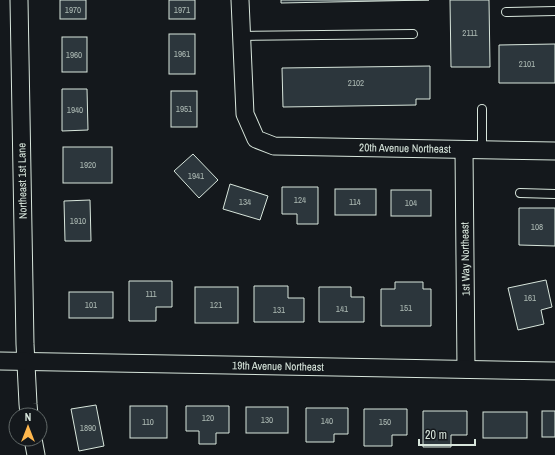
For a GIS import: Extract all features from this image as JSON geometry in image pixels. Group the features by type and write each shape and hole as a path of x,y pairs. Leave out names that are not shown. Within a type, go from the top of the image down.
{"street":[{"name":"Northeast 1st Lane","path":"19,0 26,361 29,407"},
{"path":"240,0 241,36"},
{"name":"20th Avenue Northeast","path":"241,36 245,114 256,139 274,146 555,151"},
{"name":"1st Way Northeast","path":"464,150 466,369"},
{"name":"19th Avenue Northeast","path":"0,361 555,371"}],"lane":[{"path":"506,12 555,11"},
{"path":"241,36 413,34"},
{"path":"482,108 482,150"},
{"path":"520,193 555,194"}],"building":[{"path":"60,0 86,0 86,19 60,19"},
{"path":"169,0 195,0 195,19 169,19"},
{"path":"281,0 429,0 281,3"},
{"path":"450,0 489,0 490,67 451,67"},
{"path":"169,34 195,34 195,74 169,74"},
{"path":"62,37 87,37 87,72 62,72"},
{"path":"555,44 555,83 499,83 499,45"},
{"path":"430,66 430,99 416,99 416,105 283,107 282,68"},
{"path":"62,89 87,89 88,130 62,131"},
{"path":"171,91 197,91 197,127 171,127"},
{"path":"63,147 112,147 112,183 63,183"},
{"path":"193,154 218,180 199,198 174,171"},
{"path":"230,184 268,196 260,220 223,209"},
{"path":"282,187 318,187 318,224 297,224 297,214 282,214"},
{"path":"335,189 376,189 376,215 335,215"},
{"path":"391,190 431,190 431,216 391,216"},
{"path":"90,200 91,241 65,241 64,201"},
{"path":"519,208 555,208 555,246 519,245"},
{"path":"546,280 552,307 541,310 544,324 518,330 508,288"},
{"path":"129,281 172,281 172,307 156,307 156,321 129,321"},
{"path":"395,282 423,282 423,289 431,289 431,326 381,326 381,289 395,289"},
{"path":"254,286 288,286 288,298 304,298 304,322 254,322"},
{"path":"195,287 238,287 238,323 195,323"},
{"path":"319,287 351,287 351,297 364,297 364,322 319,322"},
{"path":"69,292 113,292 113,318 69,318"},
{"path":"96,405 104,446 79,451 71,409"},
{"path":"130,406 167,406 167,438 130,438"},
{"path":"186,406 229,406 229,433 216,433 216,444 199,444 199,431 186,431"},
{"path":"246,407 288,407 288,433 246,433"},
{"path":"306,408 348,408 348,434 334,434 334,442 306,442"},
{"path":"364,409 407,409 407,435 392,435 392,446 364,446"},
{"path":"423,411 467,411 467,435 451,435 451,447 423,447"},
{"path":"542,411 555,411 555,437 542,437"},
{"path":"483,412 527,412 527,438 483,438"}]}
